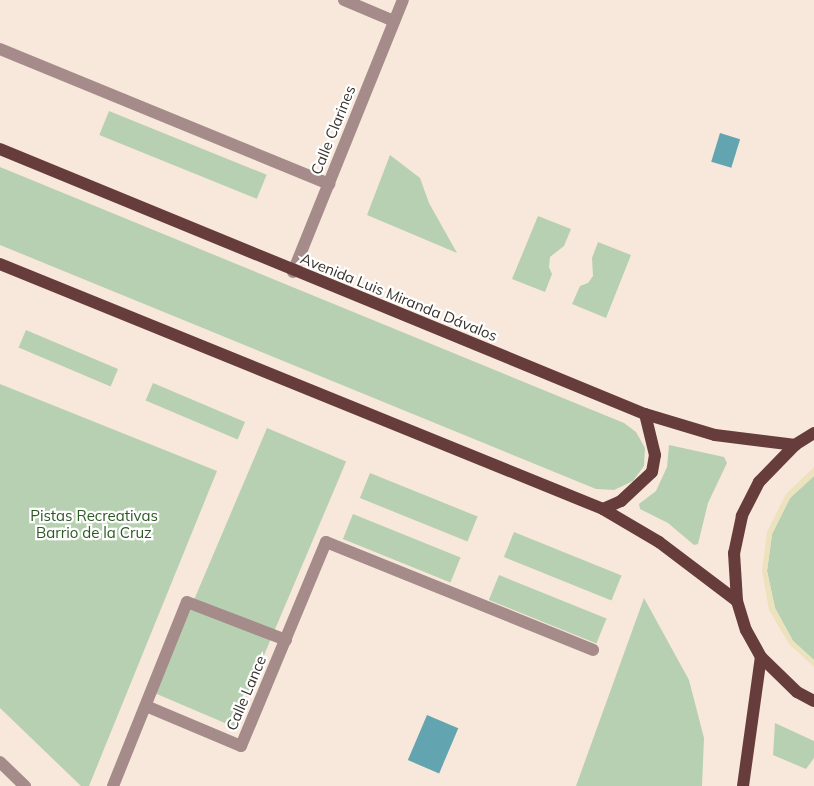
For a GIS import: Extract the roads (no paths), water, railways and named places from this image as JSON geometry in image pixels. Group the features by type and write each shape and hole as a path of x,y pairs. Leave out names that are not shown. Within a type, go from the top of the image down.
{"main road":[{"name":"Avenida Luis Miranda Dávalos","path":"0,149 293,272 645,414 715,435 795,445"},
{"path":"0,264 603,509 659,542 737,601"},
{"path":"603,509 621,501 652,472 655,455 645,414"},
{"path":"814,433 795,445 759,482 742,516 734,554 737,601 746,630 762,657 796,692 814,701"},
{"path":"743,786 762,657"}],"street":[{"path":"344,0 394,20"},
{"name":"Calle Clarines","path":"293,272 403,0"},
{"path":"0,50 329,184"},
{"name":"Calle Lance","path":"146,706 241,746 326,542 593,650"},
{"path":"113,786 187,602 286,640"},
{"path":"0,762 25,786"}],"water":[{"path":"720,133 740,139 731,168 711,162"},
{"path":"427,715 458,728 439,773 408,760"}],"park label":[{"name":"Pistas Recreativas Barrio de la Cruz","path":"94,524"}]}
